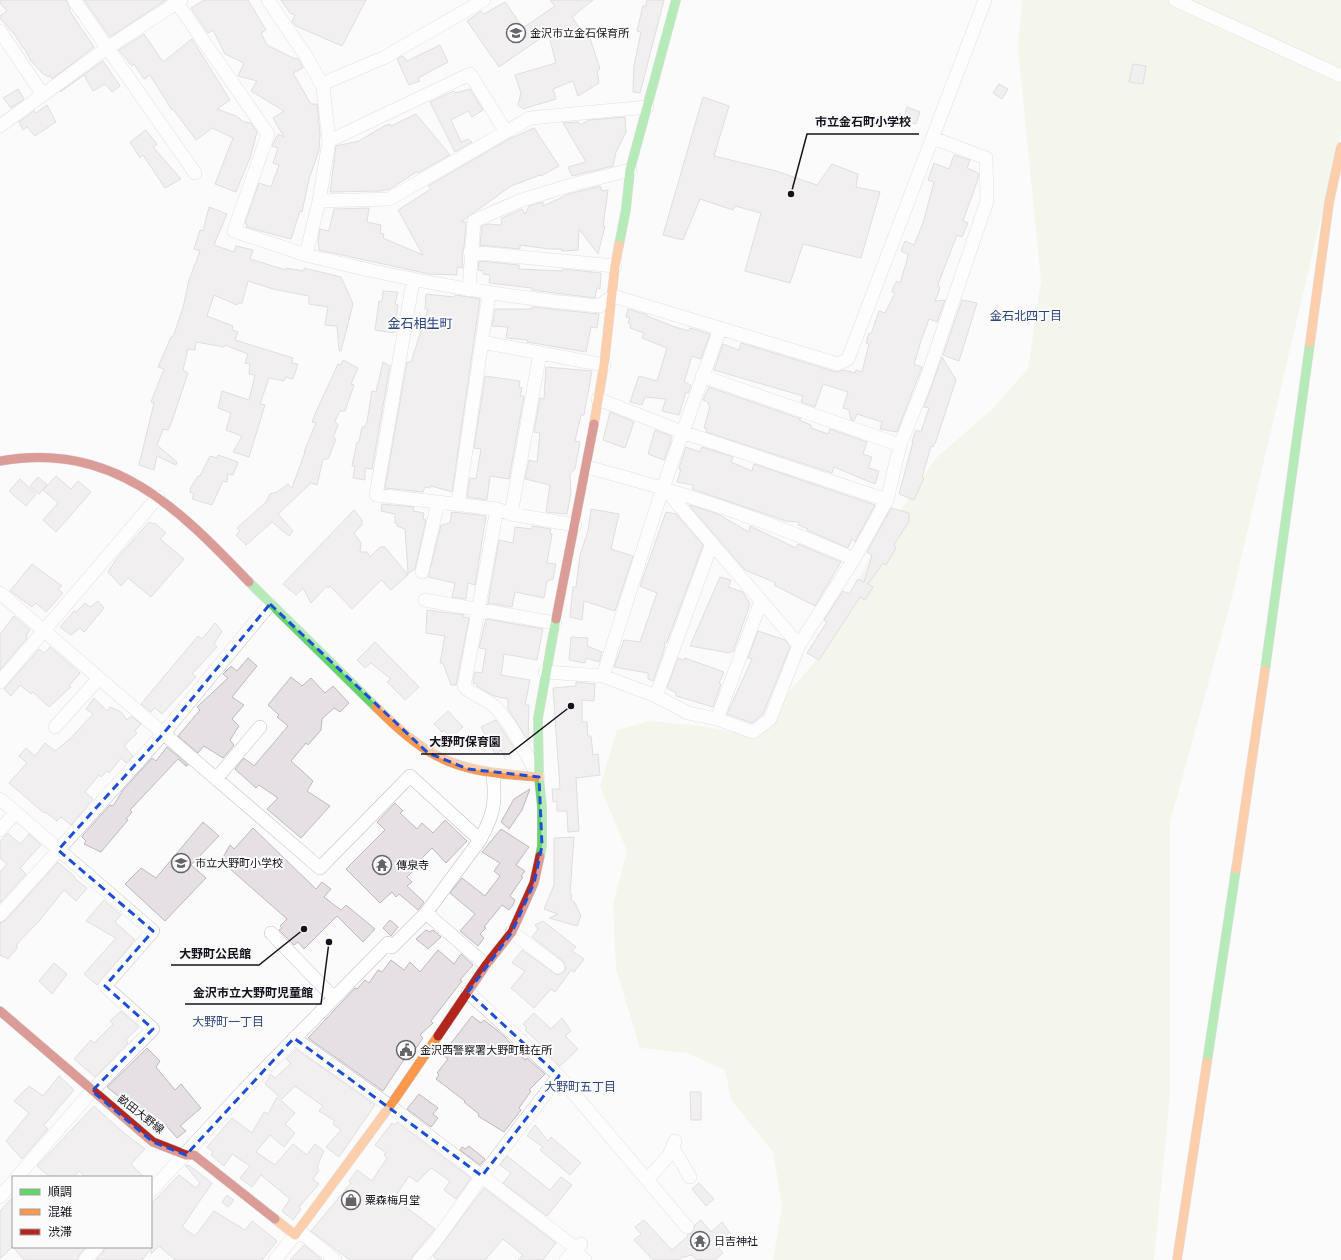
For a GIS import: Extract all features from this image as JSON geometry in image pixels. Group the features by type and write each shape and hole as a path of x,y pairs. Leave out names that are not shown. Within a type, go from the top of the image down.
{"street":[{"path":"74,0 195,173"},
{"path":"268,0 306,56 322,84 329,141 319,201 306,256"},
{"path":"322,84 384,57 484,0"},
{"path":"275,1260 390,1106 486,964 512,932 534,884 542,846 542,807 539,777 538,718 545,672 587,468 604,365 615,266 626,209 630,170 676,0"},
{"path":"612,296 838,364 848,359 985,0"},
{"path":"1175,0 1341,76"},
{"path":"0,126 107,48 178,1 268,134 234,231 306,256 413,281 489,294 599,306 612,296"},
{"path":"0,31 43,95"},
{"path":"329,141 470,74 506,132"},
{"path":"319,201 389,199 530,118 647,107"},
{"path":"545,672 603,676 656,696 688,713 717,719 753,732 770,719 798,645 854,559 887,500 900,444 925,383 987,201 986,158 933,138"},
{"path":"1177,1260 1259,714 1329,203 1341,148"},
{"path":"469,290 470,252 474,221 519,201 571,185 630,170"},
{"path":"470,252 615,266"},
{"path":"413,281 376,495 497,509 511,514 575,526"},
{"path":"458,504 489,294"},
{"path":"603,676 663,487 720,329"},
{"path":"482,342 604,365"},
{"path":"511,514 540,353"},
{"path":"702,376 900,444"},
{"path":"598,400 682,432 887,500"},
{"path":"0,461 19,457 39,457 83,462 127,477 158,497 204,537 270,604 390,720 428,752 468,769 493,774 539,777"},
{"path":"587,468 663,487 805,536 854,559"},
{"path":"663,487 798,645"},
{"path":"0,682 158,497"},
{"path":"422,572 438,502"},
{"path":"497,509 479,610 472,634 464,686 466,690 486,698 505,718 539,777"},
{"path":"656,696 712,543"},
{"path":"0,593 162,734 320,868 410,776 480,840"},
{"path":"425,600 555,623"},
{"path":"717,719 761,601"},
{"path":"0,915 162,734 270,604"},
{"path":"55,727 99,678"},
{"path":"216,779 260,728"},
{"path":"152,1190 294,1038 388,944 392,947 426,913 480,840 492,816 495,801 493,774"},
{"path":"0,800 153,931 105,986 153,1029 92,1091 18,1176"},
{"path":"0,830 15,813"},
{"path":"426,913 486,964"},
{"path":"512,932 558,967"},
{"path":"271,933 334,998"},
{"path":"468,992 559,1076 644,1180 687,1227"},
{"name":"畝田大野線","path":"0,1011 153,1142 186,1155 194,1155 295,1235"},
{"path":"294,1038 390,1106 482,1176 585,1260"},
{"path":"419,1260 435,1242 482,1176 559,1076"},
{"path":"644,1180 674,1145 690,1177"},
{"path":"0,1197 12,1183"},
{"path":"295,1235 304,1235 335,1260"},
{"path":"85,1260 96,1248"}],"highlighted area":[{"path":"270,604 428,753 468,769 539,777 542,846 534,883 512,932 468,992 559,1076 482,1176 294,1038 186,1155 153,1142 92,1091 153,1029 105,986 153,931 58,850 163,734"}],"green space":[{"path":"1022,0 1341,0 1341,132 1231,601 1170,822 1170,1095 1154,1260 773,1260 782,1206 773,1152 731,1099 725,1070 687,1053 640,1048 616,969 613,904 627,851 600,786 617,730 650,721 700,726 745,734 769,715 824,651 872,553 935,459 992,409 1028,369 1041,281 1018,48"}],"building":[{"path":"0,0 66,0 70,9 69,10 94,47 52,79 50,76 48,77 31,61 14,34 0,18 0,16 7,11 0,3"},
{"path":"84,0 166,0 110,37"},
{"path":"204,0 248,0 266,30 261,33 267,45 299,60 303,68 293,73 311,104 317,104 320,134 319,150 309,179 302,212 300,211 291,239 246,227 247,224 245,223 259,183 271,187 279,165 273,163 278,148 272,146 278,134 284,137 273,118 284,111 251,91 257,81 238,76 244,63 225,54 213,30 208,33 191,8"},
{"path":"281,0 366,0 342,46 296,26 292,21 295,15 290,13"},
{"path":"550,0 593,0 572,17 583,33 588,32 600,69 597,71 599,83 578,96 573,81 553,89 556,99 523,109 518,105 521,93 515,75 556,63 548,33 499,67 467,21 481,11 484,14 505,2 523,28 555,6"},
{"path":"647,0 664,0 640,93 633,92 634,66 641,32 637,31 643,6 646,6"},
{"path":"144,34 163,62 192,39 230,100 217,109 236,116 244,122 251,123 257,132 250,158 236,192 215,184 233,138 212,128 196,140 173,109 172,110 150,75 144,79 134,64 132,66 119,50"},
{"path":"440,45 448,62 418,78 420,81 409,85 397,59 403,56 407,61"},
{"path":"103,61 120,86 112,92 105,84 93,91 84,75 60,92"},
{"path":"1133,64 1146,66 1143,84 1129,82"},
{"path":"999,84 1008,89 1002,99 993,93"},
{"path":"18,89 24,99 11,108 3,98"},
{"path":"470,89 483,110 472,117 468,111 451,120 461,142 468,139 472,142 455,152 430,102 454,91 455,93"},
{"path":"703,97 729,106 714,156 776,171 817,185 832,164 858,174 856,187 880,192 861,258 803,244 790,283 745,271 761,213 735,206 733,210 700,199 683,240 663,235"},
{"path":"47,105 56,122 35,136 27,127 23,130 19,122 34,111 36,113"},
{"path":"907,107 920,112 916,124 903,120"},
{"path":"416,114 450,155 418,173 416,172 390,189 381,191 330,192 336,146 359,141 384,126 390,124 391,126"},
{"path":"625,117 626,132 616,152 613,166 572,176 568,167 586,162 563,123 578,122 580,125 589,120"},
{"path":"534,128 559,166 541,176 540,175 511,186 461,222 466,222 464,247 462,252 463,268 457,267 457,275 429,274 319,250 318,241 320,229 329,231 334,209 369,208 367,222 381,225 380,233 384,234 383,238 423,255 398,210 431,189 428,186 509,139"},
{"path":"146,130 157,144 153,147 181,179 165,188 143,155 140,158 130,142"},
{"path":"954,155 970,160 967,168 978,173 978,179 963,221 968,223 962,237 957,235 938,284 940,288 935,301 945,300 937,322 929,319 921,341 914,364 922,367 897,432 880,429 882,422 857,414 854,421 851,420 849,410 843,408 848,392 823,384 815,407 801,402 803,396 714,370 723,344 739,350 741,343 836,372 844,370 855,373 856,370 862,372 869,344 866,343 869,333 871,334 879,311 885,313 895,293 892,292 897,281 900,283 908,254 901,251 905,241 914,245 923,223 934,182 928,180 934,163 949,169"},
{"path":"600,186 602,191 608,190 603,226 605,226 598,254 579,229 578,250 562,251 562,249 549,249 520,245 520,249 480,245 482,226 488,224 501,225 502,218 522,209 525,214 529,206 543,202 543,206 569,194"},
{"path":"209,207 227,214 214,245 234,252 236,246 253,250 250,259 286,270 286,268 304,271 304,268 341,277 353,304 341,351 339,351 337,326 325,325 328,307 309,304 309,296 273,289 248,281 242,303 238,303 237,305 214,295 207,316 233,326 232,330 238,332 235,340 293,358 292,363 298,364 293,379 286,377 284,381 269,378 260,404 265,405 249,457 233,452 242,436 226,430 231,413 218,408 222,391 249,400 255,375 249,374 250,364 245,363 248,354 225,345 224,347 196,342 195,350 188,349 183,370 188,373 172,421 168,430 163,429 157,445 177,462 176,465 157,456 154,470 139,465 154,403 151,402 164,369 158,367 171,337 173,337 183,308 189,280 200,251 194,249 200,230 203,231"},
{"path":"479,261 519,265 519,269 562,271 562,269 601,273 600,289 597,288 595,298 489,283 490,275 483,274 483,271 478,270"},
{"path":"383,291 398,292 395,304 398,305 394,333 375,330 379,301 382,302"},
{"path":"426,294 454,297 456,295 480,299 452,492 431,486 430,488 425,487 423,492 385,488 407,362 411,362 428,309 425,309"},
{"path":"962,300 977,303 959,361 943,355"},
{"path":"532,307 599,314 597,328 591,327 586,352 527,342 528,340 506,338 508,327 492,326 495,309 532,309"},
{"path":"628,309 675,327 689,331 690,328 710,334 701,359 692,356 684,382 691,385 688,393 686,392 679,415 662,411 666,399 645,397 642,405 630,402 639,376 657,381 667,348 642,338 644,333 630,328 631,325 628,323 630,318 626,317"},
{"path":"942,357 956,380 936,441 933,447 931,446 922,478 924,478 914,500 899,494 912,442 916,430 921,432 929,408 924,407"},
{"path":"343,360 358,368 351,384 354,385 345,411 340,411 335,421 338,425 333,438 336,439 328,459 323,459 317,485 311,483 278,514 293,531 289,536 272,522 246,545 236,535 240,531 237,528 266,502 270,494 277,492 288,484 292,488 304,452 316,423 312,422 338,364 341,365"},
{"path":"383,362 390,366 372,469 365,468 365,480 353,478 355,466 352,466 357,442 359,442 362,427 365,427 367,422 372,391 376,392"},
{"path":"546,367 592,371 584,415 581,415 575,441 580,442 575,469 570,474 571,493 567,514 546,512 550,485 525,479 529,460 537,462 540,433 534,432 540,398 544,399"},
{"path":"485,376 520,381 519,387 522,388 520,396 524,396 509,479 490,476 487,500 467,497 470,478 476,479 481,449 474,448"},
{"path":"709,387 801,419 799,420 811,425 811,428 828,434 830,429 867,442 863,454 872,457 868,468 879,471 875,484 834,467 832,473 706,432 707,429 704,428 710,406 708,405 709,403 703,400"},
{"path":"610,412 634,422 625,448 603,440"},
{"path":"655,430 671,436 671,441 664,460 648,454"},
{"path":"686,447 700,452 702,447 733,457 731,462 752,471 754,464 875,505 855,542 852,539 848,548 807,530 808,529 798,525 799,522 786,521 692,489 693,485 677,482 681,469 679,469 680,465"},
{"path":"218,455 238,462 233,475 228,474 227,482 223,481 212,505 192,499 194,494 190,492 191,487 198,476 200,476 210,456 217,458"},
{"path":"56,476 71,489 78,481 91,492 56,532 43,520 58,503 43,490"},
{"path":"38,477 47,485 39,494 30,486"},
{"path":"20,479 36,494 26,506 9,491"},
{"path":"382,504 414,507 413,511 424,513 423,519 426,520 415,569 408,574 405,529 397,526 397,523 395,523 395,514 381,511"},
{"path":"689,505 718,514 749,532 750,526 796,548 798,544 841,562 815,606 774,585 776,583 745,570"},
{"path":"891,508 909,513 909,521 894,545 896,548 886,565 883,563 868,584 873,587 865,600 860,597 819,660 807,653 827,622 824,620 843,591 849,594 858,579 864,582 872,556 867,552"},
{"path":"591,509 619,514 611,549 633,556 615,611 584,601 582,620 570,617 573,587 576,587 580,555 588,531"},
{"path":"354,510 362,520 362,525 354,533 361,543 360,552 367,552 370,557 380,547 385,547 408,575 391,590 381,580 352,609 330,586 328,588 327,586 311,603 303,588 296,595 283,584"},
{"path":"452,512 486,516 475,585 468,583 466,599 452,597 455,583 428,577 441,525 450,523"},
{"path":"666,512 676,514 703,545 667,642 665,642 664,650 653,681 648,679 648,673 614,667 624,640 640,642 657,593 640,586"},
{"path":"149,522 153,524 155,523 166,533 160,539 184,559 151,597 128,578 121,586 108,572 117,558"},
{"path":"532,526 551,529 550,533 552,534 547,563 556,564 553,579 547,581 544,598 515,592 512,607 488,603 499,540 513,543 515,527 532,529"},
{"path":"32,564 62,586 58,589 63,593 46,612 36,603 32,607 10,591"},
{"path":"720,577 731,580 728,587 743,592 750,604 733,652 731,651 730,653 690,646"},
{"path":"98,601 104,608 84,632 80,628 71,635 60,627 74,611 76,612 85,603 90,607"},
{"path":"427,610 464,615 463,617 469,618 456,685 451,685 443,663 440,663 445,636 426,633"},
{"path":"14,616 30,630 26,636 27,638 0,670 0,634"},
{"path":"486,619 543,629 537,660 504,654 501,675 530,680 525,705 529,705 528,740 508,709 508,699 494,696 477,686 477,684 473,683 475,672 482,673 486,649 479,648"},
{"path":"215,623 222,631 214,644 217,647 192,674 196,677 162,714 155,708 151,712 141,704 198,636 202,639"},
{"path":"758,631 785,640 790,647 763,714 752,723 727,714 752,659 748,658"},
{"path":"571,637 588,638 587,646 602,652 599,662 586,658 585,663 569,660"},
{"path":"375,642 419,687 405,700 387,682 391,679 371,663 365,668 357,660"},
{"path":"50,647 80,673 69,686 71,687 49,707 33,692 31,694 20,685 11,696 4,689 39,649 44,653"},
{"path":"248,658 257,666 232,697 244,705 232,719 239,726 230,740 234,745 223,758 204,746 198,753 178,736 200,710 197,707 228,678 223,674 231,666 237,671"},
{"path":"678,658 684,660 685,658 724,672 719,683 721,684 713,707 676,696 676,693 667,688"},
{"path":"291,677 302,686 311,678 325,693 333,686 349,703 340,712 334,708 322,719 321,730 308,745 306,743 291,761 313,781 307,791 330,806 301,838 267,809 278,798 259,785 256,788 235,769 244,758 254,766 288,726 277,717 279,715 268,705"},
{"path":"576,682 595,684 594,701 582,700 582,722 587,722 588,736 591,736 593,755 598,754 600,775 576,778 579,831 568,832 567,811 557,811 557,801 553,802 552,789 560,789 553,688 576,686"},
{"path":"94,698 107,711 110,707 121,712 127,720 131,716 141,724 135,731 137,733 124,746 133,756 126,763 121,758 109,773 107,771 101,777 99,775 85,792 93,799 71,825 61,817 57,821 45,812 44,813 9,783 27,763 19,756 26,748 35,756 45,743 55,751 71,738 93,714 86,709"},
{"path":"448,711 463,727 451,738 444,730 442,732 434,724"},
{"path":"496,720 514,748 513,752 504,756 501,750 496,755 481,727"},
{"path":"167,747 188,765 186,766 178,759 130,810 132,812 126,819 128,820 101,852 84,844 86,841 82,837 83,835 110,805 113,806 123,790 152,758 156,761"},
{"path":"530,789 522,810 509,829 501,822 514,799"},
{"path":"395,803 403,811 400,813 417,829 422,823 433,833 445,820 467,841 446,863 432,848 416,864 418,866 407,877 412,882 407,886 424,902 418,910 399,894 396,897 392,892 380,903 346,869 385,830 377,822"},
{"path":"203,822 219,836 191,865 206,878 165,921 125,884 141,868 156,878"},
{"path":"253,828 316,889 322,882 331,889 324,897 341,910 346,905 375,929 363,942 337,916 304,949 298,942 294,945 279,930 282,928 280,926 287,919 221,861 230,845 234,849"},
{"path":"501,829 529,847 516,865 525,871 521,876 523,877 510,896 515,900 513,905 509,910 502,905 484,927 486,928 480,934 484,938 478,946 460,931 475,914 450,893 462,878 485,896 500,876 494,871 500,863 482,852"},
{"path":"8,833 20,844 29,834 41,845 20,868 26,874 0,903 0,872 7,864 0,858 0,841"},
{"path":"574,837 570,894 572,895 571,900 575,903 581,916 577,926 549,918 558,914 544,909 554,885 554,838"},
{"path":"58,862 75,877 74,878 87,888 76,901 64,890 40,920 16,945 18,947 8,959 0,955 0,923 6,920"},
{"path":"104,900 121,915 115,922 135,940 97,985 84,974 116,938 86,921"},
{"path":"390,920 398,927 391,936 383,928"},
{"path":"543,921 576,947 572,951 584,959 574,972 571,970 555,992 551,989 534,1008 511,988 525,971 512,963 522,950 557,975 564,972 566,968 563,961 532,937 538,929 535,925"},
{"path":"426,930 430,932 433,930 441,937 428,949 416,939"},
{"path":"438,950 454,964 461,954 473,965 460,980 462,981 431,1021 433,1023 420,1035 423,1038 412,1054 409,1052 383,1091 308,1038 355,988 357,989 365,980 369,983 378,970 382,972 391,960 404,970 410,962 420,972"},
{"path":"54,963 67,974 52,994 39,981"},
{"path":"121,1011 139,1027 126,1040 128,1043 95,1077 74,1059 91,1040 94,1043 113,1024 110,1021"},
{"path":"534,1013 551,1029 562,1018 571,1031 565,1036 578,1049 560,1066 525,1030 527,1028 523,1024"},
{"path":"472,1016 481,1023 484,1020 504,1036 525,1060 527,1058 545,1074 529,1090 531,1091 519,1108 521,1110 504,1132 478,1116 479,1114 464,1102 465,1101 436,1079 439,1075 437,1073 448,1059 440,1053 446,1044 449,1046"},
{"path":"147,1048 160,1061 156,1067 175,1090 181,1084 201,1108 180,1126 186,1131 177,1138 164,1123 156,1131 144,1121 140,1116 143,1115 127,1099 124,1101 107,1087"},
{"path":"296,1049 375,1105 339,1157 326,1147 341,1130 333,1124 335,1121 319,1111 323,1106 295,1086 282,1099 265,1084 271,1074 275,1078 291,1063 286,1059"},
{"path":"59,1076 74,1090 44,1125 48,1129 22,1159 6,1141 29,1113 14,1101 29,1086 43,1096"},
{"path":"690,1092 701,1092 701,1120 691,1120"},
{"path":"419,1094 438,1108 433,1114 438,1118 431,1127 407,1109"},
{"path":"277,1097 295,1113 285,1124 295,1133 284,1147 270,1135 256,1152 275,1165 293,1144 307,1155 315,1144 324,1151 317,1167 319,1170 313,1179 319,1184 299,1207 301,1209 293,1220 282,1211 290,1199 261,1175 252,1187 240,1178 250,1166 232,1154 224,1166 211,1155 213,1152 207,1147 232,1118 252,1133 264,1112 268,1114"},
{"path":"94,1106 125,1134 145,1149 131,1164 143,1176 84,1176 79,1171 75,1176 49,1176 37,1166"},
{"path":"397,1122 471,1178 456,1199 444,1190 450,1181 431,1168 417,1182 409,1176 394,1198 435,1229 413,1255 411,1260 350,1260 311,1231 351,1183 349,1181 357,1170 372,1181 387,1158 384,1155 386,1153 375,1145 392,1123 395,1125"},
{"path":"535,1125 548,1141 551,1137 581,1163 570,1175 540,1150 543,1147 527,1136"},
{"path":"469,1146 485,1159 480,1165 460,1150 462,1147 465,1149"},
{"path":"507,1156 550,1190 561,1177 572,1185 547,1216 503,1183 511,1173 500,1165"},
{"path":"185,1165 190,1166 212,1183 182,1227 195,1236 214,1211 245,1230 252,1221 277,1241 262,1260 175,1260 159,1246 151,1254 152,1203 179,1175 196,1188 200,1183"},
{"path":"699,1183 714,1199 706,1206 692,1189"},
{"path":"484,1188 556,1243 543,1260 518,1260 523,1255 503,1239 485,1260 438,1260 433,1256"},
{"path":"227,1195 234,1200 228,1207 222,1202"},
{"path":"12,1198 12,1247 0,1259 0,1211"},
{"path":"644,1220 672,1250 688,1236 687,1235 692,1233 695,1225 701,1220 711,1232 722,1222 732,1236 719,1248 723,1253 715,1260 697,1260 692,1255 680,1258 681,1260 653,1260 634,1240 641,1234 635,1227"},
{"path":"304,1245 322,1260 290,1260"},
{"path":"14,1248 85,1248 77,1260 24,1260"},
{"path":"105,1248 151,1248 142,1260 96,1260"}],"traffic: fast":[{"path":"619,245 626,209 630,170 676,0"},
{"path":"1265,670 1310,343"},
{"path":"249,582 376,707"},
{"path":"540,856 542,846 542,807 539,777 538,718 556,619"},
{"path":"1207,1062 1236,869"}],"traffic: slow":[{"path":"1310,343 1329,203 1341,147"},
{"path":"594,424 604,365 615,266 619,245"},
{"path":"1236,869 1265,670"},
{"path":"376,707 415,742 449,762 488,772 539,777"},
{"path":"275,1219 295,1235 390,1106 438,1036"},
{"path":"1177,1260 1207,1062"}],"traffic: jam":[{"path":"556,619 594,424"},
{"path":"0,461 40,457 77,461 110,471 140,486 169,506 196,529 249,582"},
{"path":"438,1036 486,965 512,932 534,883 540,856"},
{"path":"0,1011 153,1142 186,1155 194,1155 275,1219"}],"place":[{"name":"金沢市立金石保育所","path":"516,33"},
{"name":"市立金石町小学校","path":"791,194"},
{"name":"大野町保育園","path":"571,706"},
{"name":"市立大野町小学校","path":"181,863"},
{"name":"傳泉寺","path":"382,865"},
{"name":"大野町公民館","path":"304,929"},
{"name":"金沢市立大野町児童館","path":"329,942"},
{"name":"金沢西警察署大野町駐在所","path":"406,1050"},
{"name":"粟森梅月堂","path":"351,1200"},
{"name":"日吉神社","path":"700,1241"}],"district":[{"name":"金石北四丁目","path":"1026,316"},
{"name":"金石相生町","path":"420,323"},
{"name":"大野町一丁目","path":"228,1022"},
{"name":"大野町五丁目","path":"580,1087"}]}
